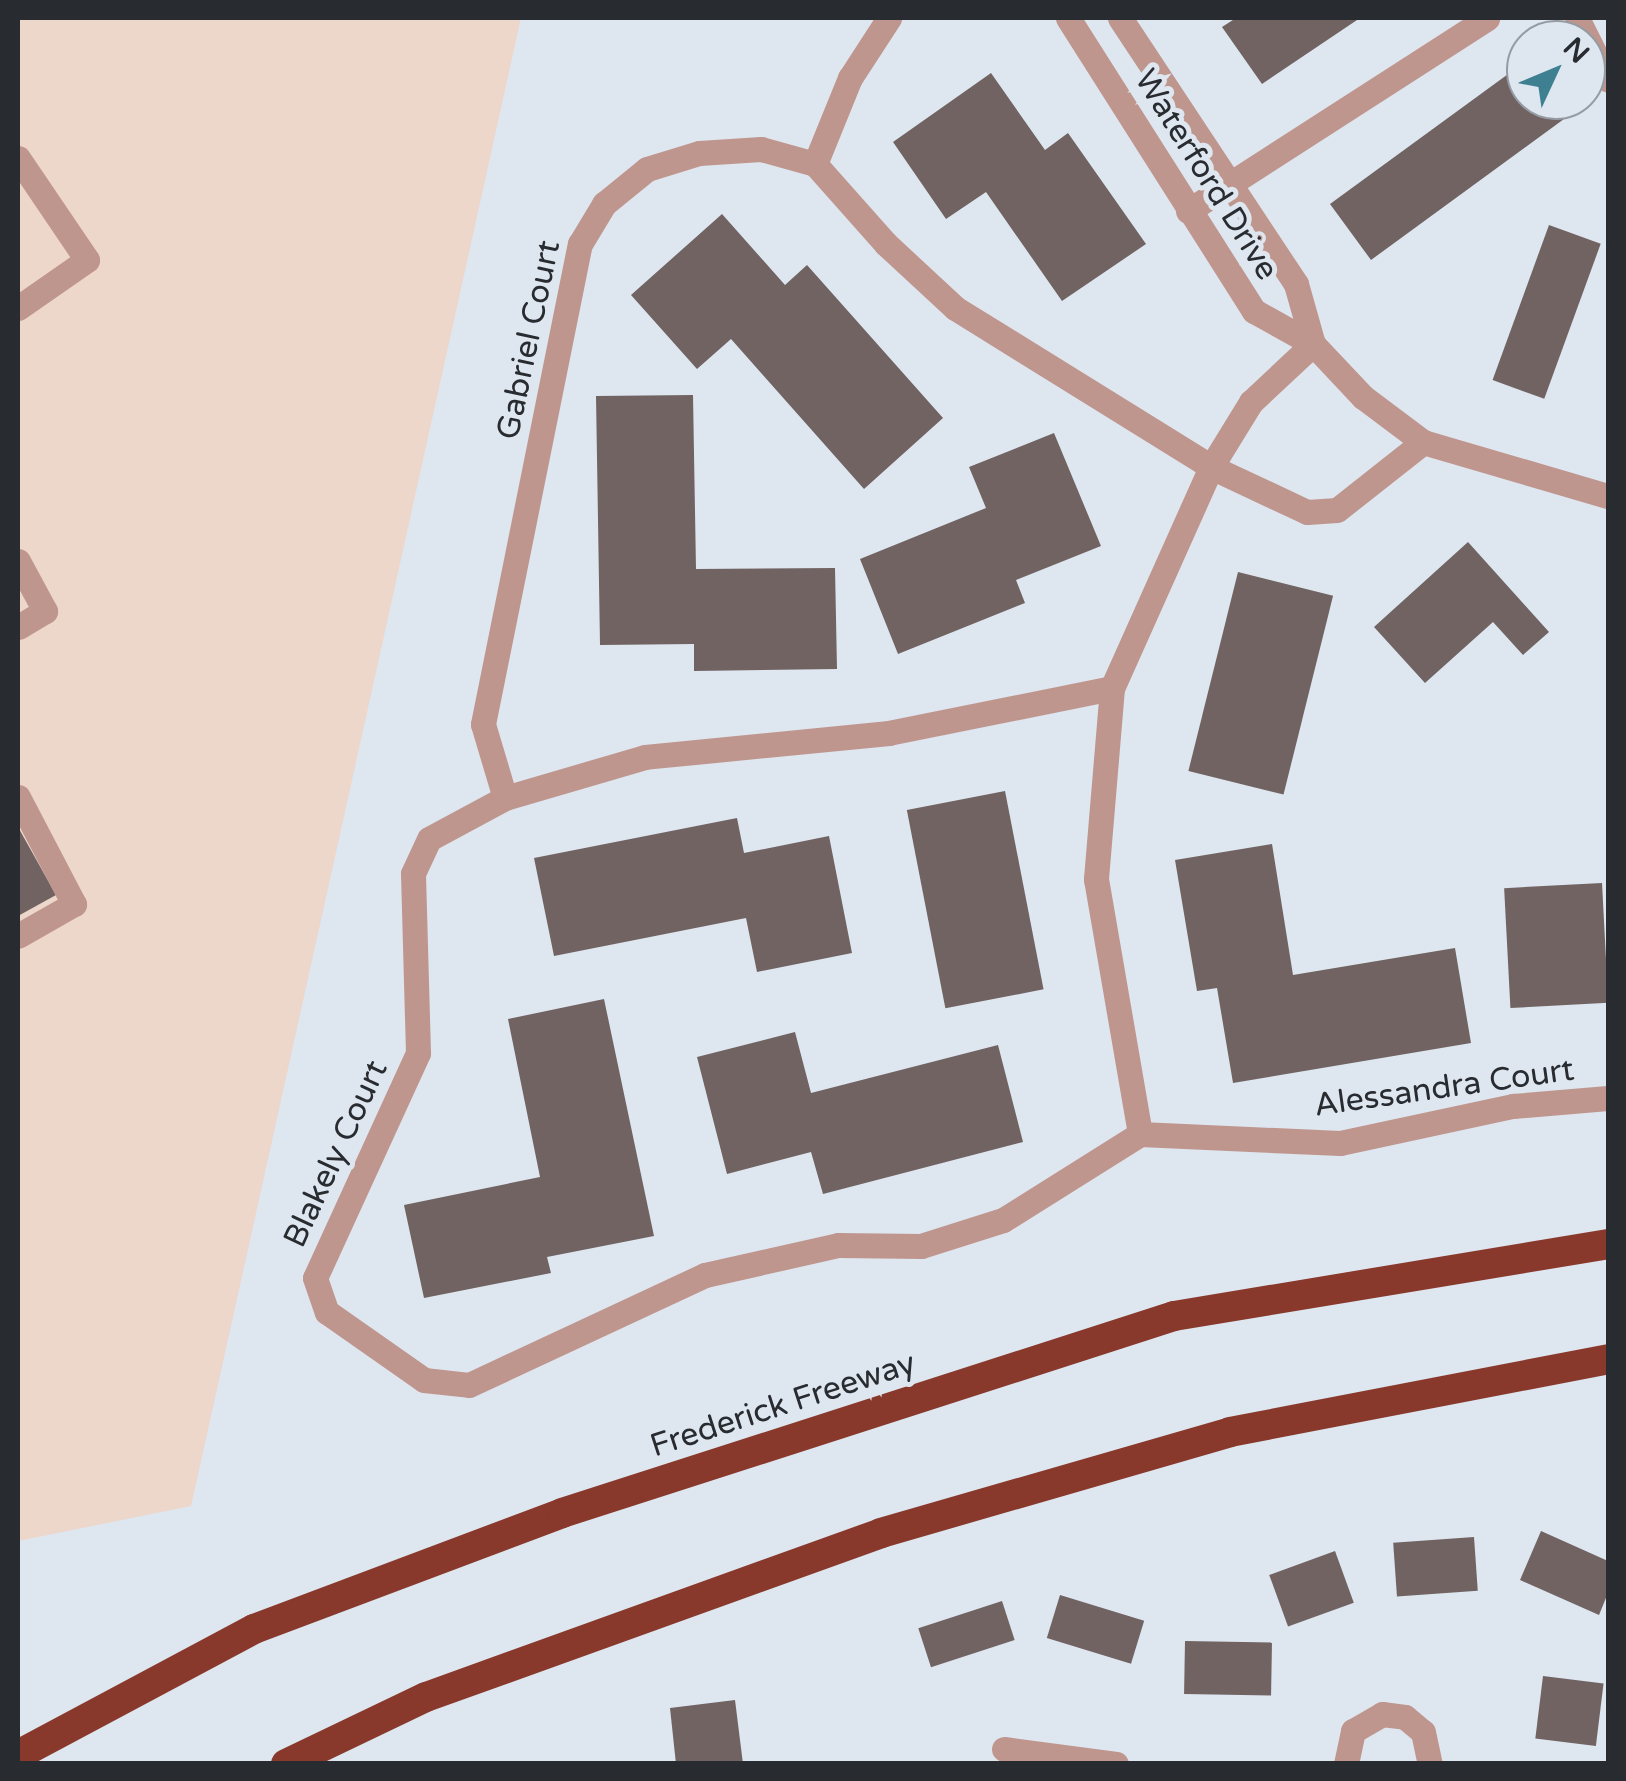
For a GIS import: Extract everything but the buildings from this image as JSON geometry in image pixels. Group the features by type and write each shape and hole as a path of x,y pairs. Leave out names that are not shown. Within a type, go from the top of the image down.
{"highway":[{"name":"Frederick Freeway","path":"18,1755 254,1629 562,1513 1174,1316 1608,1244"},
{"path":"286,1764 426,1697 881,1533 1230,1432 1608,1359"},
{"path":"18,1731 254,1629"},
{"path":"313,1764 426,1697"}],"street":[{"path":"889,18 850,78 815,164 886,244 955,308 1211,467 1307,512 1336,510 1423,442"},
{"name":"Waterford Drive","path":"1068,18 1254,310 1313,344 1363,397 1423,442 1607,488"},
{"name":"Waterford Drive","path":"1120,18 1296,284 1313,344"},
{"path":"1188,211 1487,18"},
{"path":"1577,18 1608,80"},
{"name":"Gabriel Court","path":"506,798 483,724 580,244 604,204 647,169 699,152 761,149 815,164"},
{"path":"18,158 87,260 18,308"},
{"path":"1140,1134 1096,879 1112,688 1211,467 1251,402 1313,344"},
{"path":"18,560 45,611 18,627"},
{"name":"Blakely Court","path":"1112,688 889,733 645,757 506,798 429,840 413,874 418,1053 315,1278 327,1312 424,1380 470,1385 705,1275 838,1245 921,1246 1003,1220 1140,1134"},
{"path":"18,797 74,904 18,936"},
{"name":"Alessandra Court","path":"1140,1134 1340,1143 1512,1106 1608,1098"},
{"path":"1346,1764 1348,1741 1361,1722 1394,1714 1423,1732 1430,1764"},
{"path":"1004,1749 1116,1764"}],"shaded area":[{"path":"18,18 521,18 191,1506 18,1541"}]}
